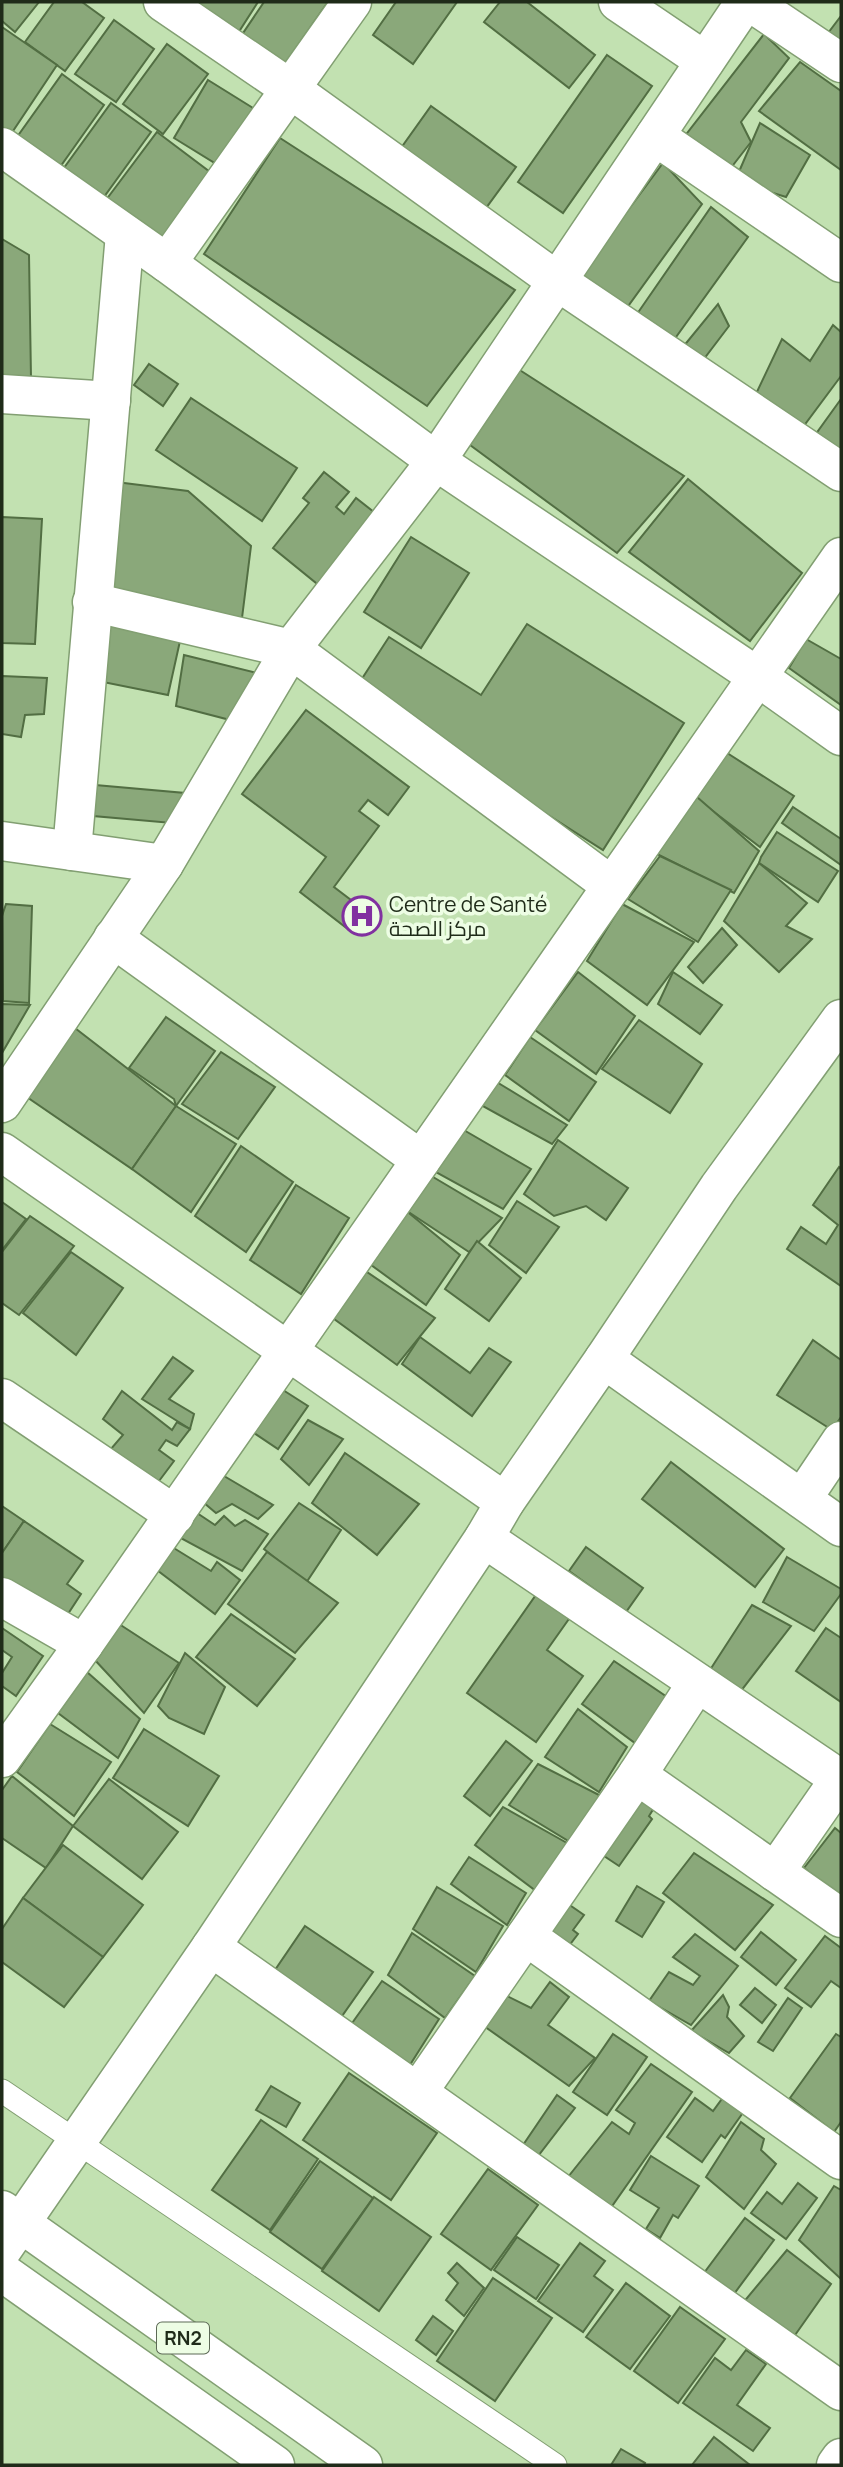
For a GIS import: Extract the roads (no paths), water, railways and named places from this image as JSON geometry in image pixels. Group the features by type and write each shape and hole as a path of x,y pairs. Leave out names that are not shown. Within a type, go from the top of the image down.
{"main road":[{"path":"163,2 289,88 557,281 841,472"},
{"path":"167,263 352,2"},
{"path":"618,2 705,61"},
{"path":"2,1103 164,864 291,649 436,461 741,8 753,4 841,63"},
{"path":"655,136 841,263"},
{"path":"2,147 167,263 436,461 758,677 841,736"},
{"path":"72,851 125,234"},
{"path":"2,394 111,401"},
{"path":"2,1758 175,1515 841,557"},
{"path":"92,602 291,649 612,886"},
{"path":"2,841 164,864"},
{"path":"113,938 421,1160"},
{"path":"8,2228 76,2142 211,1947 484,1538 505,1502 719,1187 836,1036"},
{"path":"2,1152 505,1502"},
{"path":"604,1359 841,1527"},
{"path":"2,1398 175,1515"},
{"path":"802,1499 841,1441"},
{"path":"484,1538 841,1778 775,1872"},
{"path":"2,1597 84,1644"},
{"path":"418,2092 637,1775 697,1683"},
{"path":"637,1775 841,1918"},
{"path":"526,1936 841,2160"},
{"path":"211,1947 841,2391"},
{"name":"RN2","path":"8,2228 363,2465"},
{"name":"RN2","path":"2,2272 275,2465"},
{"path":"836,2465 841,2458"}],"lane":[{"path":"2,2091 555,2465"}],"place":[{"name":"Centre de Santé مركز الصحة","path":"362,916"}]}
